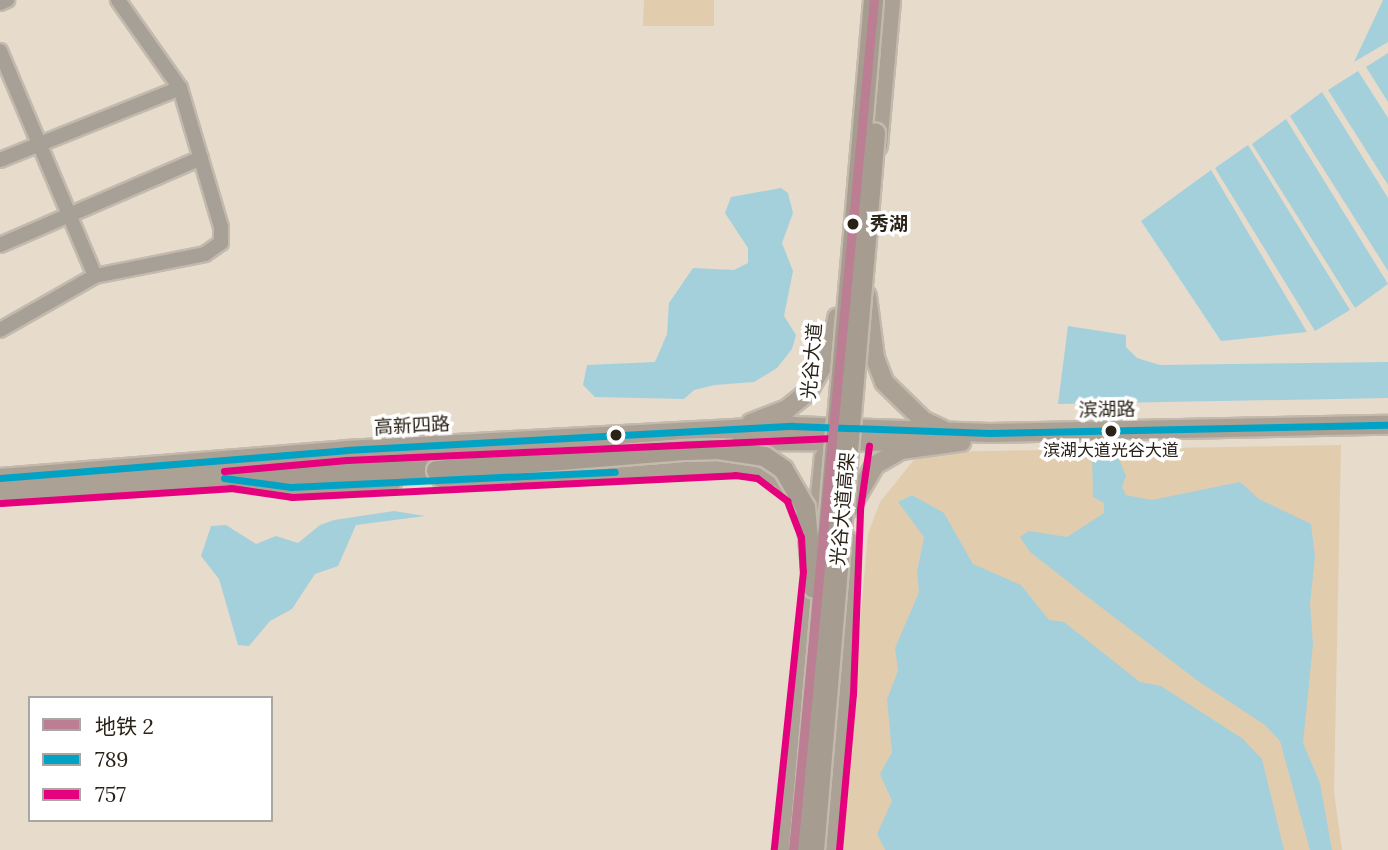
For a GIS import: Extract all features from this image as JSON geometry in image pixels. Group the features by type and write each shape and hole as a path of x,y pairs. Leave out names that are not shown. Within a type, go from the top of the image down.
{"highway":[{"name":"光谷大道高架","path":"800,850 873,0"},
{"name":"光谷大道高架","path":"814,850 888,0"},
{"path":"232,477 436,470 686,450 741,451 764,456 783,469 806,507 814,590 814,688"}],"main road":[{"name":"光谷大道","path":"784,850 814,572 864,0"},
{"path":"828,850 843,694 850,508 859,436 888,0"},
{"path":"867,287 870,329 884,382 924,421 965,437"},
{"path":"726,430 787,409 807,393 831,353 836,317"},
{"name":"滨湖路","path":"965,437 1388,425"},
{"name":"高新四路","path":"0,478 346,450 726,430 826,434"},
{"name":"滨湖路","path":"826,434 965,437 1388,435"},
{"name":"高新四路","path":"0,493 232,477 312,465 826,434"},
{"path":"850,508 876,465 892,455 965,437"},
{"name":"高新四路","path":"232,477 291,487 736,464 780,478 806,514 814,572"}],"street":[{"path":"0,3 7,0"},
{"path":"0,330 95,275 205,254 221,243 221,227 180,88 118,0"},
{"path":"0,51 95,275"},
{"path":"0,160 180,88"},
{"path":"0,245 201,158"}],"shaded area":[{"path":"644,0 714,0 714,26 643,26"},
{"path":"1341,445 1334,792 1342,850 840,850 868,534 880,502 913,461 934,452"}],"water":[{"path":"1383,0 1388,0 1388,42 1354,62"},
{"path":"1388,53 1388,102 1366,67"},
{"path":"1358,71 1388,118 1388,185 1328,90"},
{"path":"1322,92 1388,198 1388,271 1290,116"},
{"path":"1286,119 1388,284 1355,308 1252,144"},
{"path":"1248,145 1350,310 1315,331 1215,168"},
{"path":"1211,170 1307,332 1221,341 1141,221"},
{"path":"781,188 788,193 793,213 782,243 793,271 784,316 796,335 792,349 777,368 754,382 715,385 694,390 684,399 595,397 583,385 587,365 655,362 667,334 669,303 693,268 734,270 748,263 748,248 725,213 731,197"},
{"path":"1068,326 1126,335 1126,347 1137,358 1160,365 1388,362 1388,398 1058,404"},
{"path":"1114,447 1126,476 1122,487 1126,495 1152,500 1240,482 1259,499 1311,524 1315,556 1310,604 1313,644 1303,743 1320,783 1332,850 1310,850 1280,741 1265,725 1198,681 1085,595 1030,552 1020,537 1029,531 1067,537 1104,513 1104,503 1093,497 1092,450"},
{"path":"912,495 944,513 973,564 1021,585 1049,620 1064,622 1140,682 1161,686 1243,739 1262,759 1284,850 885,850 877,834 892,801 880,774 892,752 887,699 898,671 895,648 919,592 917,572 924,537 898,502"},
{"path":"394,511 425,516 356,525 338,566 315,574 292,609 270,621 249,646 238,645 219,579 201,556 211,526 226,525 256,544 276,536 298,543 320,525 334,520"}],"metro line":[{"name":"2","path":"793,850 874,0"}],"transit line":[{"name":"789","path":"0,478 346,450 792,426 990,433 1388,425"},
{"name":"757","path":"224,471 347,460 827,438"},
{"name":"757","path":"839,850 853,694 860,509 869,446"},
{"name":"789","path":"224,478 291,487 615,472"},
{"name":"757","path":"1,503 231,488 292,497 735,475 757,478 787,501 801,537 803,571 774,849"}],"place":[{"name":"秀湖","path":"853,224"},
{"name":"滨湖大道光谷大道","path":"1111,431"}]}
